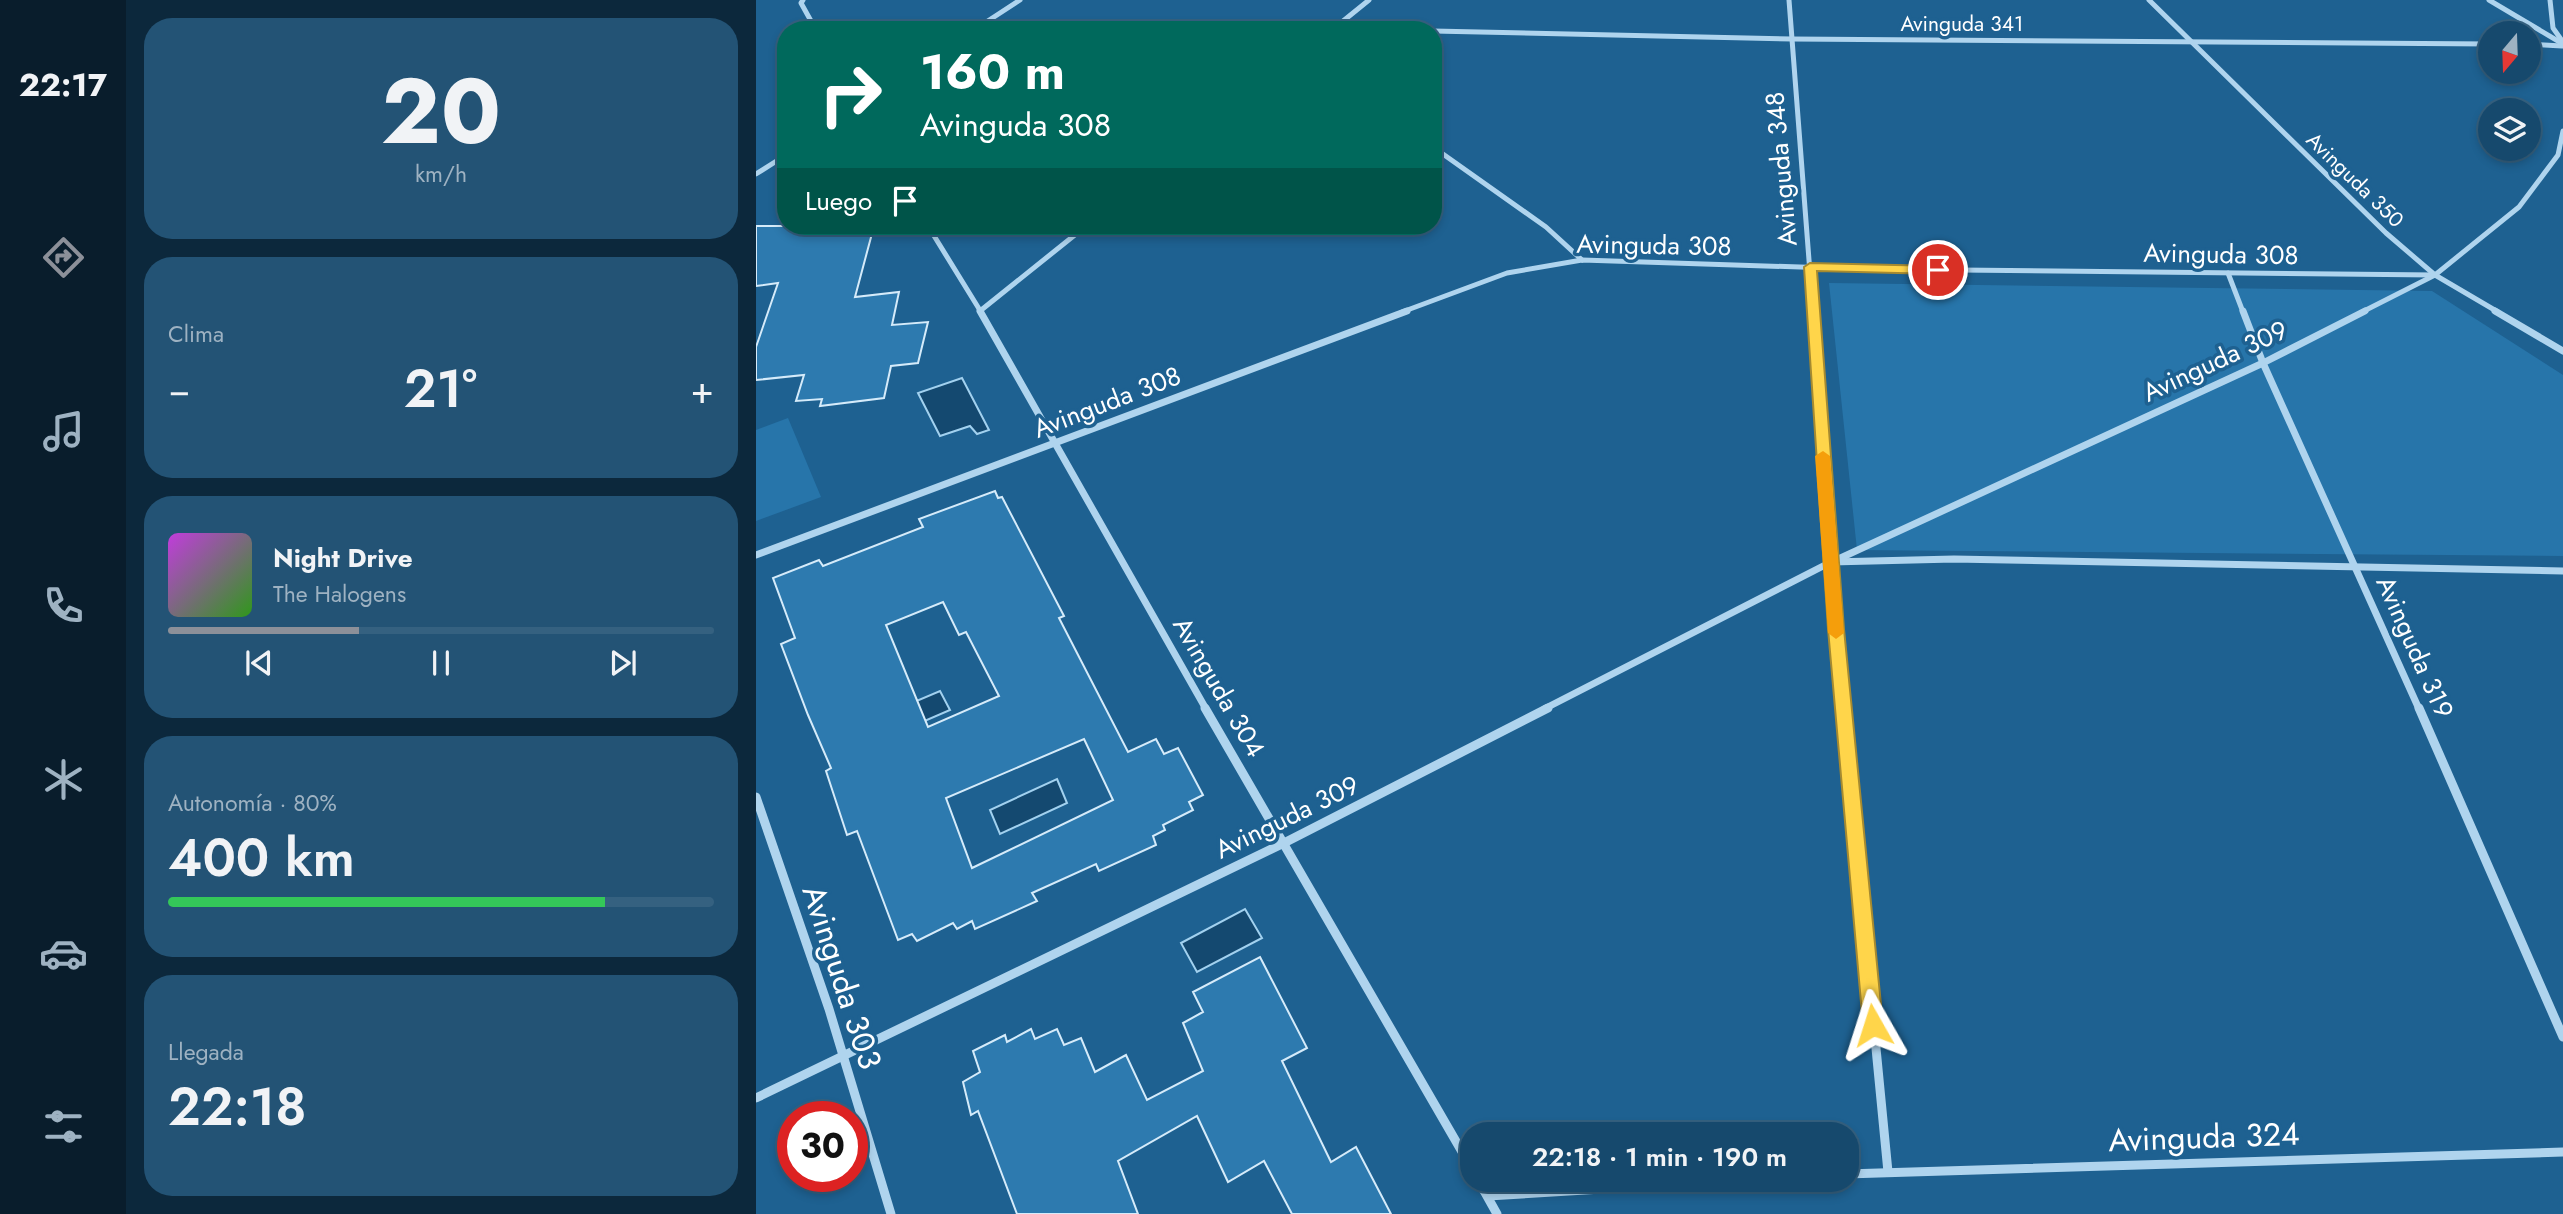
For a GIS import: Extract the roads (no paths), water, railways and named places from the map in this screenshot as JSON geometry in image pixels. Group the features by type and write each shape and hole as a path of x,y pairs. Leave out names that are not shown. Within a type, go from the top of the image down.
{"street":[{"path":"803,0 801,3 811,21"},
{"path":"988,21 1020,0"},
{"path":"1342,21 1369,0"},
{"name":"Avinguda 348","path":"1789,0 1830,562 1888,1171"},
{"name":"Avinguda 350","path":"2149,0 2386,233 2435,275 2563,351"},
{"path":"2489,0 2563,44"},
{"path":"2550,0 2553,28 2563,44"},
{"name":"Avinguda 341","path":"1442,31 1792,39 2478,44"},
{"path":"2541,44 2563,44"},
{"name":"Avinguda 309","path":"756,1098 1282,844 1830,562 2263,363 2435,275 2519,206 2558,155 2563,131"},
{"path":"1442,153 1546,226 1582,260"},
{"path":"756,174 777,161"},
{"name":"Avinguda 304","path":"933,235 980,312 1282,844 1460,1148"},
{"path":"980,312 1075,235"},
{"name":"Avinguda 308","path":"756,555 1507,273 1582,260 1810,267 2435,275"},
{"name":"Avinguda 319","path":"2228,273 2263,363 2358,569 2563,1037"},
{"name":"Avinguda 309","path":"1830,562 1954,559 2563,571"},
{"name":"Avinguda 303","path":"756,797 843,1055 891,1214"},
{"name":"Avinguda 324","path":"1859,1173 2563,1152"},
{"path":"1486,1192 1497,1214"},
{"path":"1488,1196 1553,1192"}]}
